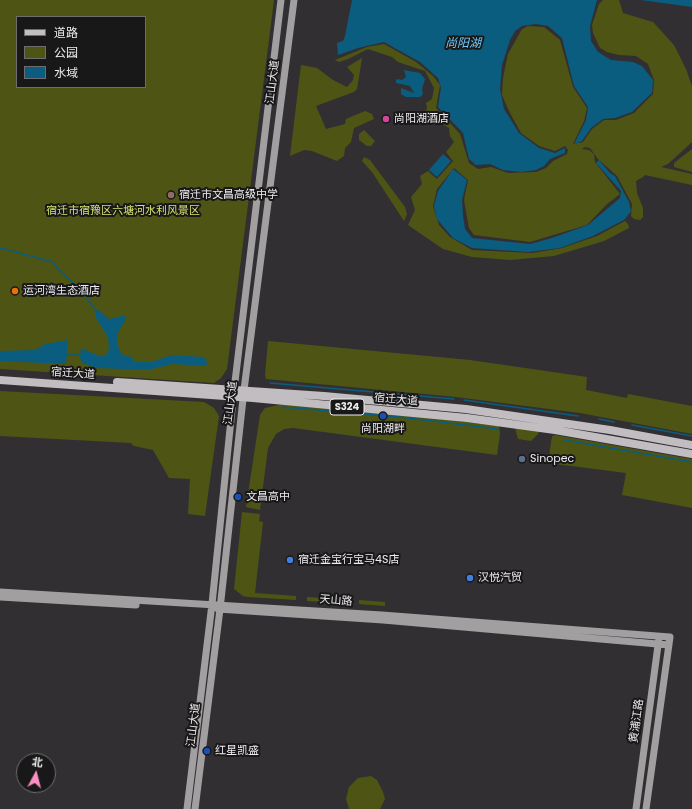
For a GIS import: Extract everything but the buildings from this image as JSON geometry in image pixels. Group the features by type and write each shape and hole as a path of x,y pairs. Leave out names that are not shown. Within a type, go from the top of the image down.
{"main road":[{"name":"江山大道","path":"186,809 281,0"},
{"name":"江山大道","path":"195,809 220,607 243,394 294,0"},
{"name":"宿迁大道","path":"0,375 234,393 467,418 692,454"},
{"name":"宿迁大道","path":"0,380 234,393"},
{"name":"宿迁大道","path":"243,394 466,409 610,430 692,445"},
{"name":"天山路","path":"0,592 211,606 670,641"},
{"name":"天山路","path":"0,597 211,606"},
{"name":"黄浦江路","path":"636,809 659,639"},
{"name":"黄浦江路","path":"646,809 670,641"}],"green space":[{"name":"宿迁市宿豫区六塘河水利风景区","path":"0,0 274,0 227,369 221,378 214,383 0,369"},
{"path":"603,0 619,0 623,13 653,22 674,45 686,69 692,86 692,142 668,164 661,167 692,174 692,185 645,175 636,181 637,193 643,208 643,217 640,220 634,219 631,216 632,204 617,176 598,159 590,148 585,147 582,149 589,150 594,154 595,162 620,194 606,205 587,225 530,242 474,235 469,228 464,200 468,180 454,168 437,189 433,206 439,225 450,237 472,250 532,253 562,248 597,236 625,221 628,224 629,228 604,241 554,256 510,260 472,257 443,249 408,225 415,210 411,197 422,184 420,176 428,171 437,179 453,161 446,152 454,142 450,136 449,128 425,113 427,108 426,103 432,99 434,88 425,71 398,62 392,57 368,49 339,62 335,60 367,47 384,44 416,62 433,76 440,85 436,108 460,134 469,163 478,169 491,167 508,173 536,172 546,168 553,161 567,154 568,150 565,146 555,151 539,146 521,133 502,95 503,78 508,54 522,29 528,26 544,27 560,40 573,87 587,108 584,121 573,144 583,142 592,129 604,120 616,120 634,113 653,94 654,80 648,64 636,56 619,55 607,52 600,48 593,33 592,25 599,4"},
{"path":"362,58 357,89 354,92 316,106 326,129 345,124 346,119 365,111 372,114 374,119 354,128 351,142 345,148 344,156 337,161 312,151 304,150 290,156 301,65 317,68 333,80 347,87 353,80 354,75 347,67"},
{"path":"364,130 375,141 371,146 367,146 359,140 359,134"},
{"path":"692,149 692,172 674,167 674,163"},
{"path":"364,157 370,160 405,207 407,214 404,221 372,172 362,161"},
{"path":"268,341 470,360 587,377 586,390 627,398 628,394 692,406 692,434 580,413 456,397 266,379 265,375"},
{"path":"0,391 204,402 214,408 219,416 205,516 188,514 190,479 169,478 153,450 134,446 131,443 0,436"},
{"path":"283,404 416,416 499,426 500,434 497,455 293,428 284,429 276,434 268,448 260,510 246,507 260,415 265,408"},
{"path":"515,428 538,431 539,433 531,441 518,439"},
{"path":"555,435 692,459 692,508 622,495 626,473 548,463 552,436"},
{"path":"242,512 260,514 259,521 263,522 255,593 296,596 296,600 248,597 243,596 234,589"},
{"path":"307,597 340,599 339,603 307,601"},
{"path":"359,600 385,602 385,606 359,604"},
{"path":"371,776 377,780 385,799 380,809 349,809 346,799 349,787 358,778"}],"water":[{"name":"尚阳湖","path":"352,0 597,0 590,26 591,41 598,52 611,60 633,62 642,66 653,80 652,93 632,112 615,118 603,119 591,128 582,141 574,144 586,120 588,107 574,86 562,38 548,26 536,24 522,26 515,31 510,40 502,65 500,89 504,109 519,133 539,148 555,153 565,148 565,153 550,159 544,166 536,170 521,172 503,170 490,164 476,165 469,159 463,133 438,107 441,88 438,78 420,62 384,42 358,48 338,55 337,43 343,41 345,36"},
{"path":"641,0 692,0 692,7"},
{"path":"404,70 420,73 425,79 422,89 423,94 420,97 406,97 401,94 401,88 414,93 410,86 396,83 396,80 402,80 406,77"},
{"path":"443,154 451,161 437,177 429,170"},
{"path":"599,160 610,173 615,176 629,202 631,211 624,220 593,236 560,248 528,252 472,248 453,238 437,219 434,206 438,191 453,169 467,180 462,200 463,216 465,229 472,238 530,244 588,225 620,198 621,191 596,163"},
{"path":"99,310 109,319 126,315 126,319 118,332 117,344 122,355 132,357 134,362 151,362 172,355 203,357 206,358 207,366 172,364 152,369 124,369 96,368 82,363 80,358 81,348 99,356 106,355 109,349 108,337 96,318 96,311"},
{"path":"68,340 66,364 0,361 0,351 35,350 45,344"}],"waterway":[{"path":"0,248 53,262 57,268 80,289 96,311"},
{"path":"66,355 80,355"},
{"path":"270,383 454,399"},
{"path":"464,400 578,416"},
{"path":"282,407 399,417 498,429"},
{"path":"599,419 614,422"},
{"path":"632,425 692,436"},
{"path":"564,440 692,462"}],"place":[{"name":"尚阳湖酒店","path":"386,119"},
{"name":"宿迁市文昌高级中学","path":"171,195"},
{"name":"运河湾生态酒店","path":"15,291"},
{"name":"尚阳湖畔","path":"383,416"},
{"name":"Sinopec","path":"522,459"},
{"name":"文昌高中","path":"238,497"},
{"name":"宿迁金宝行宝马4S店","path":"290,560"},
{"name":"汉悦汽贸","path":"470,578"},
{"name":"红星凯盛","path":"207,751"}]}
